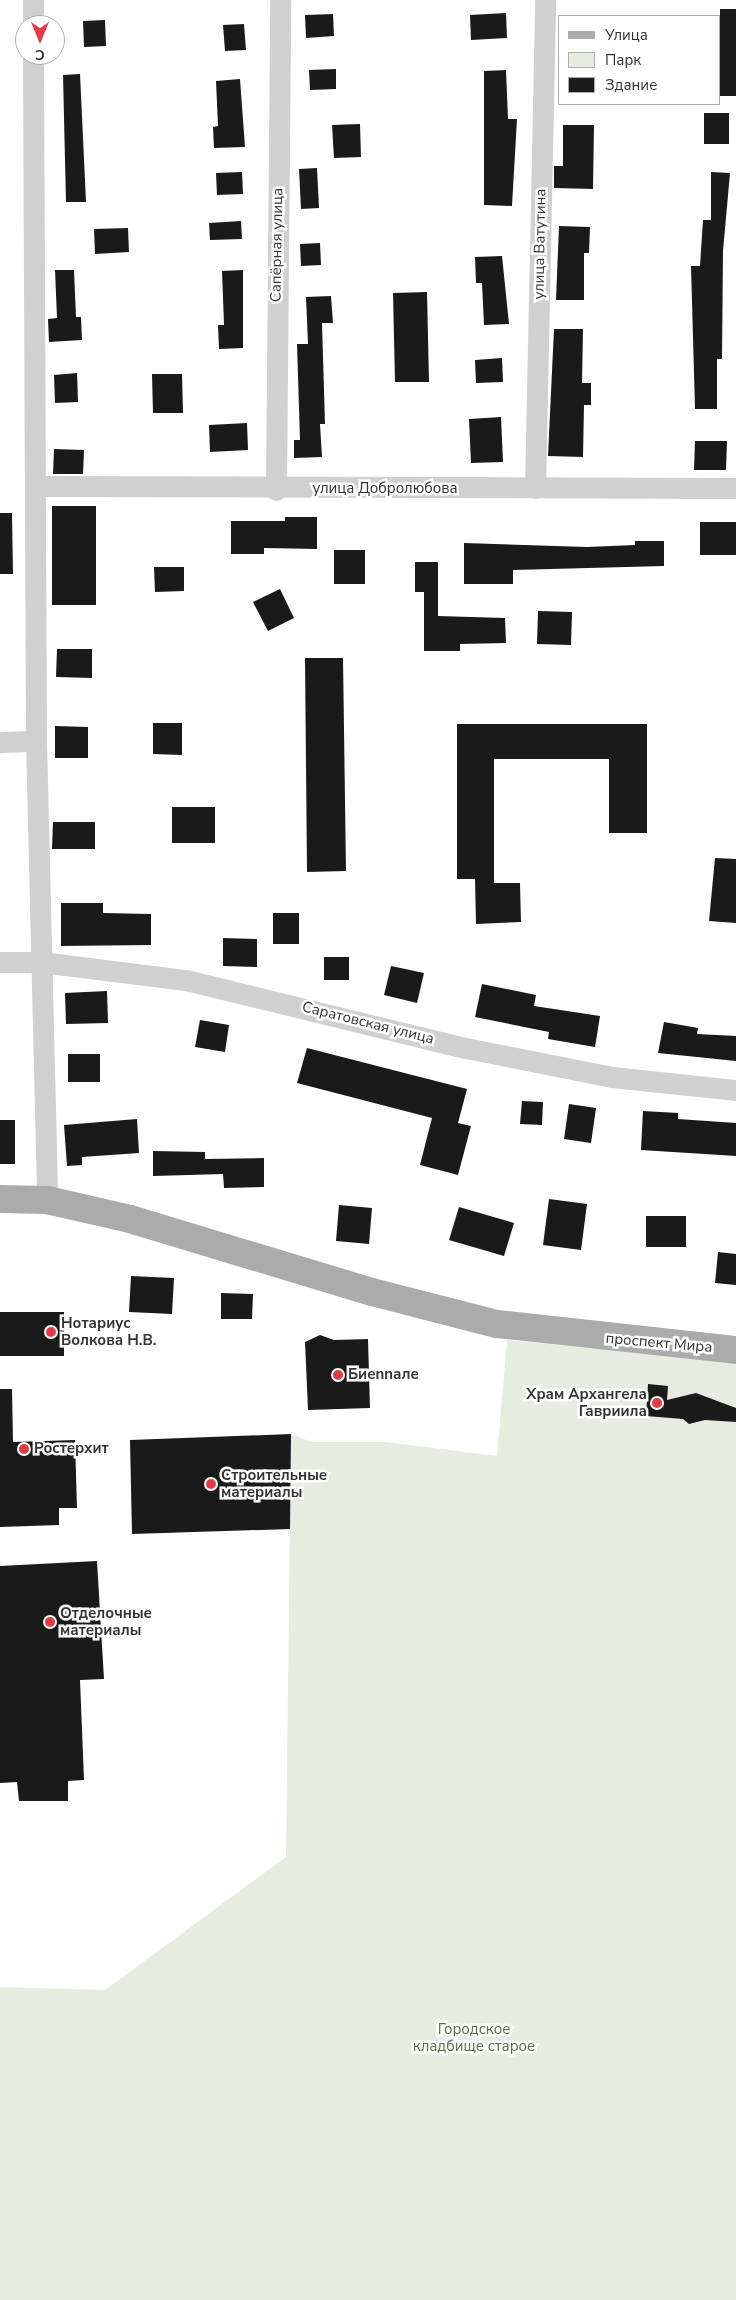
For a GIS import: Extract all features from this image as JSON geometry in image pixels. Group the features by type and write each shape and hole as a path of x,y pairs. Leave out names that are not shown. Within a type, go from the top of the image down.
{"main road":[{"name":"проспект Мира","path":"0,1199 47,1200 130,1219 435,1310 497,1324 582,1336 736,1350"}],"street":[{"path":"33,0 33,15"},
{"name":"Сапёрная улица","path":"276,490 280,0"},
{"name":"улица Ватутина","path":"536,488 545,0"},
{"path":"33,65 36,741 47,1200"},
{"name":"улица Добролюбова","path":"35,486 276,490 736,488"},
{"path":"0,742 36,741"},
{"name":"Саратовская улица","path":"0,962 41,962 186,980 466,1048 612,1077 736,1090"}],"green space":[{"name":"Городское кладбище старое","path":"507,1340 736,1363 736,2300 0,2300 0,1987 105,1990 286,1857 291,1434 311,1442 386,1442 497,1456"}],"building":[{"path":"720,9 736,9 736,96 721,96"},
{"path":"506,13 507,38 471,40 470,15"},
{"path":"333,14 334,36 306,38 305,15"},
{"path":"105,20 106,46 84,47 83,21"},
{"path":"244,24 246,50 225,51 223,25"},
{"path":"336,69 336,89 310,90 309,70"},
{"path":"506,70 508,119 517,119 512,206 484,205 484,71"},
{"path":"80,74 86,202 66,202 63,75"},
{"path":"240,79 245,147 214,148 213,127 218,126 216,81"},
{"path":"704,113 729,113 729,144 704,144"},
{"path":"360,124 361,157 334,158 332,125"},
{"path":"563,125 594,125 593,189 554,188 554,166 563,166"},
{"path":"317,168 319,208 301,209 299,169"},
{"path":"242,172 243,194 217,195 216,173"},
{"path":"711,172 730,173 723,251 722,359 717,359 717,409 695,409 691,266 700,266 703,220 711,220"},
{"path":"241,221 242,239 210,240 209,223"},
{"path":"559,226 590,227 589,253 584,253 584,300 556,300"},
{"path":"128,228 129,252 95,254 94,229"},
{"path":"320,243 321,265 301,266 300,244"},
{"path":"502,256 509,324 484,325 482,283 476,283 475,257"},
{"path":"55,270 74,270 76,317 81,317 82,340 49,342 48,319 57,318"},
{"path":"243,270 243,348 219,349 218,325 224,325 222,271"},
{"path":"427,292 429,382 395,382 393,293"},
{"path":"331,296 333,323 322,323 325,424 320,424 322,457 294,458 294,440 300,440 297,344 308,344 306,297"},
{"path":"554,329 583,329 582,383 591,383 591,405 584,405 583,457 548,456"},
{"path":"502,358 503,382 476,383 475,360"},
{"path":"77,373 78,402 55,403 54,375"},
{"path":"152,374 182,374 183,413 153,413"},
{"path":"501,417 503,462 471,463 469,419"},
{"path":"247,423 248,450 210,452 209,425"},
{"path":"695,441 727,441 726,470 694,470"},
{"path":"54,449 84,450 83,474 53,474"},
{"path":"52,506 96,506 96,605 52,605"},
{"path":"0,513 12,513 13,574 0,574"},
{"path":"285,517 317,517 317,549 264,548 264,554 231,554 231,521 285,521"},
{"path":"700,522 736,522 736,555 700,555"},
{"path":"635,541 664,541 664,566 513,570 513,584 464,584 464,543 587,547 635,545"},
{"path":"334,550 365,550 365,584 334,584"},
{"path":"415,562 438,562 438,616 505,618 506,643 460,644 460,651 424,651 424,592 415,592"},
{"path":"154,567 184,567 184,591 155,592"},
{"path":"280,589 294,618 268,631 253,602"},
{"path":"538,611 572,612 571,645 537,644"},
{"path":"57,649 92,649 92,678 56,677"},
{"path":"305,658 343,658 346,871 307,872"},
{"path":"153,723 182,723 182,755 153,754"},
{"path":"457,724 647,724 647,833 609,833 609,759 494,759 494,883 520,883 521,922 476,924 475,879 457,879"},
{"path":"55,726 88,727 88,758 55,758"},
{"path":"172,807 215,807 215,843 172,843"},
{"path":"53,822 95,822 95,849 52,849"},
{"path":"715,858 736,859 736,923 709,921"},
{"path":"61,903 103,903 103,913 151,914 151,945 61,946"},
{"path":"273,913 299,913 299,944 273,944"},
{"path":"223,938 257,939 257,967 223,966"},
{"path":"324,957 349,957 349,980 324,980"},
{"path":"391,966 424,973 417,1003 384,995"},
{"path":"482,984 536,995 534,1006 600,1016 595,1047 548,1039 549,1032 475,1017"},
{"path":"107,991 108,1023 66,1024 65,993"},
{"path":"200,1020 229,1025 225,1052 195,1047"},
{"path":"664,1022 698,1028 697,1034 736,1036 736,1061 658,1053"},
{"path":"307,1048 467,1089 458,1123 471,1126 458,1175 420,1165 432,1118 297,1083"},
{"path":"68,1054 100,1054 100,1082 68,1082"},
{"path":"522,1101 543,1102 542,1125 520,1124"},
{"path":"569,1104 596,1108 591,1143 564,1139"},
{"path":"643,1111 678,1113 678,1119 736,1123 736,1156 641,1150"},
{"path":"137,1119 139,1153 82,1157 82,1165 67,1166 64,1125"},
{"path":"0,1120 15,1120 15,1164 0,1164"},
{"path":"153,1151 205,1152 205,1159 264,1158 264,1187 224,1188 223,1174 153,1176"},
{"path":"549,1199 587,1204 581,1250 543,1245"},
{"path":"339,1205 372,1208 369,1244 336,1241"},
{"path":"459,1207 514,1223 504,1256 449,1240"},
{"path":"646,1216 686,1216 686,1247 646,1247"},
{"path":"718,1252 736,1254 736,1285 715,1283"},
{"path":"131,1276 174,1278 172,1314 129,1312"},
{"path":"221,1293 253,1294 252,1319 221,1319"},
{"path":"0,1312 64,1312 64,1356 0,1356"},
{"name":"Биеnnале","path":"320,1335 334,1340 368,1339 370,1408 308,1410 305,1342"},
{"name":"Храм Архангела Гавриила","path":"648,1384 668,1386 667,1400 696,1393 736,1408 736,1422 705,1420 689,1424 683,1419 646,1416"},
{"path":"0,1389 12,1389 13,1442 75,1440 77,1508 59,1508 59,1525 0,1527"},
{"name":"Строительные материалы","path":"291,1434 290,1529 132,1534 130,1440"},
{"path":"97,1561 104,1679 80,1680 84,1780 68,1781 68,1801 19,1801 17,1782 0,1783 0,1566"}],"place":[{"name":"Нотариус Волкова Н.В.","path":"51,1332"},
{"name":"Биеnnале","path":"338,1375"},
{"name":"Храм Архангела Гавриила","path":"657,1403"},
{"name":"Ростерхит","path":"24,1449"},
{"name":"Строительные материалы","path":"211,1484"},
{"name":"Отделочные материалы","path":"50,1622"}]}
